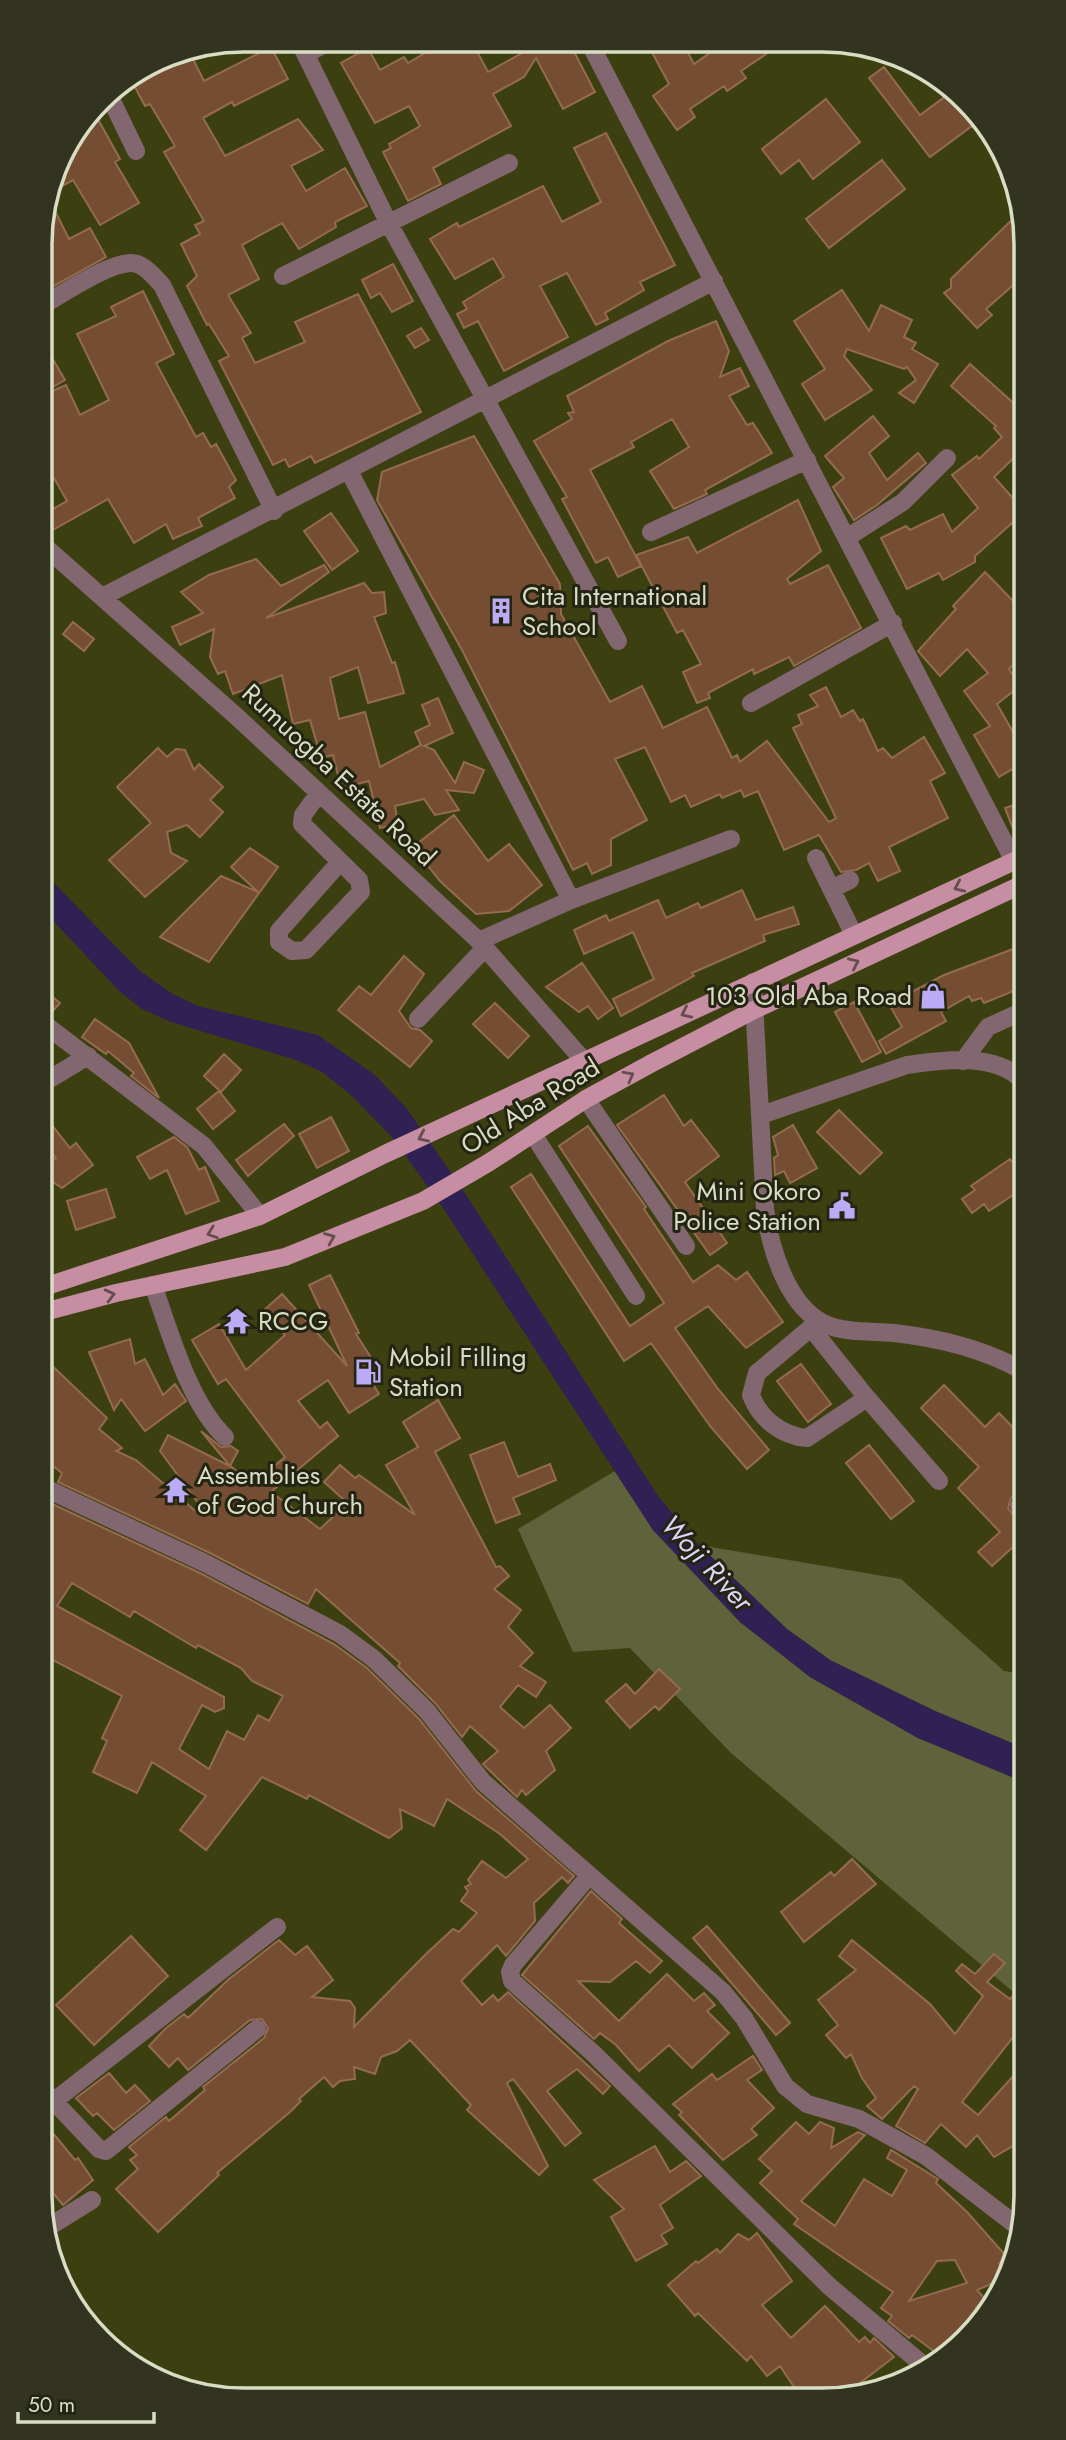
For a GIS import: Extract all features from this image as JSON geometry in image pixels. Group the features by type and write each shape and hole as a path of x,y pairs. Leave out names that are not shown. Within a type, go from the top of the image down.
{"main road":[{"name":"Old Aba Road","path":"52,1284 260,1216 385,1154 1014,861"},
{"name":"Old Aba Road","path":"52,1310 285,1256 423,1201 488,1163 586,1099 756,1009 1014,888"}],"street":[{"path":"305,53 388,222 618,641"},
{"path":"595,53 1014,853"},
{"path":"114,105 136,151"},
{"path":"283,276 509,163"},
{"path":"53,300 113,267 132,263 146,269 162,285 274,511"},
{"path":"104,596 274,511 714,281"},
{"path":"848,537 903,502 947,458"},
{"path":"651,533 807,460"},
{"path":"349,471 570,900"},
{"name":"Rumuogba Estate Road","path":"53,553 104,596 482,944 584,1061"},
{"path":"751,703 893,624"},
{"path":"319,793 303,815 302,824 359,880 361,892 306,950 292,951 279,942 279,932 340,862"},
{"path":"418,1019 482,944 570,900 731,839"},
{"path":"816,858 853,935"},
{"path":"831,889 850,880"},
{"path":"753,982 770,1245 778,1269 867,1398 939,1481"},
{"path":"963,1061 988,1027 1014,1015"},
{"path":"53,1030 204,1146 260,1216"},
{"path":"53,1077 88,1056"},
{"path":"761,1115 907,1065 963,1061 999,1065 1014,1072"},
{"path":"586,1099 686,1246"},
{"path":"533,1134 636,1296"},
{"path":"153,1285 173,1342 203,1408 213,1426 225,1437"},
{"path":"867,1398 807,1438 780,1430 758,1409 751,1395 757,1373 815,1325 911,1335 956,1344 1001,1358 1013,1365"},
{"path":"52,1491 205,1563 340,1634 402,1685 483,1782 723,1992 744,2018 785,2086 794,2096 807,2104 859,2119 926,2156 1011,2222"},
{"path":"589,1876 513,1965 510,1972 512,1981 593,2053 830,2286 919,2361"},
{"path":"52,2096 277,1927"},
{"path":"52,2100 99,2149 106,2151 257,2029"},
{"path":"55,2223 92,2200"}],"green space":[{"path":"615,1471 653,1530 740,1622 810,1677 918,1738 1013,1778 1013,1992 731,1753 630,1648 573,1652 518,1529"},
{"path":"699,1545 901,1579 1004,1671 1013,1672 1013,1744 935,1711 830,1660 787,1629"}],"water":[{"name":"Woji River","path":"53,882 140,971 171,993 198,1006 318,1035 375,1075 407,1109 467,1196 658,1496 699,1545 787,1629 830,1660 935,1711 1013,1744 1013,1778 918,1738 810,1677 740,1622 653,1530 443,1208 392,1137 351,1095 322,1072 296,1060 171,1022 142,1009 120,992 53,920"}],"building":[{"path":"259,53 274,53 288,79 234,106 232,102 203,118 225,156 298,119 323,150 291,166 306,191 345,168 367,206 335,222 336,227 299,249 282,223 242,245 259,279 228,295 251,333 242,338 255,363 305,342 295,322 358,294 421,412 315,463 311,456 289,467 285,459 273,465 219,361 229,356 209,324 207,325 187,286 197,276 181,244 200,234 195,225 204,221 164,152 175,146 150,104 145,106 135,87 171,67 193,60 204,81"},
{"path":"359,53 371,53 380,70 404,57 408,63 425,53 478,53 488,72 522,53 575,53 595,92 563,109 536,58 524,77 493,94 511,126 433,168 441,184 408,201 383,152 391,148 389,144 420,126 409,106 375,123 341,63"},
{"path":"652,53 688,53 694,64 710,53 768,53 741,71 746,78 727,91 724,86 690,109 695,117 677,130 653,96 669,84"},
{"path":"884,67 920,115 944,97 972,126 930,157 869,78"},
{"path":"826,99 860,142 813,179 799,160 781,174 762,149"},
{"path":"98,120 120,159 115,162 139,203 100,225 73,180 62,186 78,149"},
{"path":"606,133 675,265 640,282 644,290 605,313 608,319 596,325 567,273 540,286 568,337 504,371 478,321 464,328 457,314 467,309 463,302 504,277 493,258 455,279 430,239 457,223 459,227 543,186 562,222 601,202 574,148"},
{"path":"882,160 905,189 829,248 806,219"},
{"path":"56,212 69,239 90,228 106,257 53,286"},
{"path":"1012,220 1014,284 986,309 992,315 977,328 944,293 951,288 951,279"},
{"path":"393,264 413,301 392,312 380,293 371,298 362,280"},
{"path":"842,290 869,331 881,305 912,320 904,337 916,343 912,349 938,364 914,403 899,393 916,380 907,367 904,369 847,349 844,356 872,390 825,420 802,384 825,369 794,321"},
{"path":"143,291 174,354 156,363 196,437 203,433 211,447 216,444 236,480 229,487 235,498 198,518 202,526 173,539 166,524 134,543 108,499 53,530 53,509 67,501 53,476 53,391 66,385 80,415 109,400 77,334 116,316 111,307"},
{"path":"716,321 729,351 720,377 740,368 749,386 729,396 747,425 753,423 772,453 705,490 707,494 674,509 650,471 689,447 672,419 631,442 634,447 590,470 641,566 618,577 608,557 596,563 562,499 567,497 534,441 572,419 568,413 574,412 567,396 668,341"},
{"path":"421,328 429,340 415,348 407,336"},
{"path":"53,359 65,380 53,387"},
{"path":"970,364 1014,404 1014,458 994,477 1014,499 1014,521 975,556 975,562 943,580 939,573 907,589 881,538 906,526 910,530 943,514 952,532 978,508 952,475 977,456 979,459 1002,437 994,428 996,426 951,386"},
{"path":"873,416 889,436 869,453 887,480 918,453 926,463 877,505 854,520 833,487 844,478 825,456"},
{"path":"474,436 560,584 561,614 610,702 642,686 663,728 707,707 732,758 737,755 740,762 767,741 829,822 836,818 793,728 802,724 798,715 818,706 810,695 826,687 841,717 853,710 860,721 863,719 878,751 883,748 892,758 924,737 945,773 930,781 948,818 889,847 900,871 878,881 869,863 856,870 841,872 819,835 784,850 758,791 744,797 741,790 722,798 720,794 691,807 685,795 671,802 645,747 615,759 647,820 611,839 611,865 592,874 587,863 573,870 462,650 377,500 382,472"},
{"path":"798,500 821,551 787,579 790,584 828,565 861,628 794,666 789,657 754,674 753,669 708,693 710,698 697,703 683,672 701,664 683,630 677,633 636,555 688,537 697,553"},
{"path":"331,513 358,551 332,570 304,531"},
{"path":"256,559 281,586 324,565 329,572 266,618 364,583 372,593 384,592 386,613 374,617 392,663 395,662 404,693 368,703 358,667 330,678 339,719 365,712 380,767 421,745 415,732 430,725 422,705 438,698 453,733 424,746 434,750 455,783 464,762 484,770 474,793 446,790 459,810 435,815 424,799 395,806 398,824 380,828 369,781 341,788 333,755 321,758 310,720 293,724 282,675 233,694 225,671 218,674 210,657 214,629 180,645 172,627 203,613 181,592 209,575"},
{"path":"985,572 1014,602 1014,664 1009,669 1014,676 1014,691 997,704 1014,733 1014,768 999,777 974,735 990,726 964,691 988,673 967,649 940,676 918,651 956,609 953,606"},
{"path":"73,622 94,639 84,651 63,634"},
{"path":"158,748 167,757 176,749 185,750 194,770 199,764 223,787 210,800 223,812 200,837 187,825 167,832 171,853 187,861 145,897 109,860 151,823 117,787"},
{"path":"1014,805 1014,831 1005,808"},
{"path":"454,815 488,861 509,844 542,885 509,911 476,914 440,881 413,847"},
{"path":"250,848 278,867 209,962 160,937 221,876 258,892 231,867"},
{"path":"742,890 756,920 793,907 799,924 763,935 765,941 692,973 694,976 621,1016 613,999 654,979 633,932 584,954 574,930 606,915 609,921 658,900 666,918 698,903 701,908"},
{"path":"1014,949 1014,991 984,1003 981,998 972,1001 969,996 941,1012 946,1021 886,1054 879,1041 902,1027 889,1004 944,975"},
{"path":"404,956 424,974 399,1011 411,1028 420,1030 432,1041 410,1067 338,1010 359,986 371,995"},
{"path":"582,963 613,1008 598,1019 588,1006 579,1012 546,987"},
{"path":"53,997 60,1003 53,1011"},
{"path":"854,1002 881,1052 862,1062 835,1012"},
{"path":"495,1003 529,1036 508,1058 473,1024"},
{"path":"95,1019 129,1043 159,1098 131,1076 134,1073 108,1051 106,1054 82,1037"},
{"path":"224,1054 241,1070 221,1092 204,1076"},
{"path":"219,1091 235,1111 213,1129 197,1109"},
{"path":"664,1095 684,1126 691,1120 719,1156 685,1182 727,1243 710,1255 617,1125"},
{"path":"839,1110 882,1153 860,1174 817,1132"},
{"path":"331,1117 349,1151 317,1168 299,1134"},
{"path":"284,1124 294,1136 248,1176 236,1160"},
{"path":"793,1125 817,1168 790,1183 784,1171 775,1175 774,1158 778,1155 773,1137"},
{"path":"53,1126 70,1148 76,1143 93,1165 62,1188 53,1182 53,1161 56,1158 53,1153"},
{"path":"588,1126 646,1207 644,1209 693,1282 718,1265 736,1280 747,1272 783,1322 746,1348 708,1306 675,1328 718,1389 769,1450 747,1469 710,1426 651,1343 624,1361 511,1187 531,1174 630,1326 664,1303 559,1146"},
{"path":"174,1137 187,1147 199,1170 205,1167 219,1201 186,1214 167,1170 150,1179 137,1157"},
{"path":"1010,1159 1014,1164 1014,1195 989,1211 984,1204 972,1213 962,1199 975,1190 971,1186"},
{"path":"106,1189 115,1217 76,1230 67,1201"},
{"path":"330,1275 359,1333 356,1334 375,1364 364,1370 379,1394 349,1413 328,1380 298,1401 320,1428 327,1422 338,1436 271,1492 320,1529 338,1512 335,1507 344,1500 324,1482 340,1465 355,1478 359,1475 415,1515 386,1465 418,1447 403,1422 438,1400 460,1438 435,1452 496,1567 500,1566 509,1576 494,1589 521,1610 508,1627 533,1653 520,1666 546,1682 536,1697 518,1685 500,1707 524,1728 550,1705 571,1728 546,1751 555,1770 526,1795 522,1790 517,1797 483,1764 498,1751 470,1726 462,1737 435,1703 398,1666 400,1663 316,1589 308,1604 210,1553 58,1482 62,1473 52,1466 52,1366 107,1418 99,1429 122,1448 116,1451 136,1460 200,1515 204,1511 160,1451 168,1435 232,1467 252,1485 285,1457 226,1379 218,1384 192,1340 219,1324 246,1370 285,1335 263,1311 282,1294 347,1366 309,1285"},
{"path":"130,1339 135,1364 145,1359 163,1395 175,1384 186,1401 145,1431 121,1399 114,1410 89,1352"},
{"path":"801,1364 831,1404 808,1422 777,1381"},
{"path":"944,1385 985,1427 999,1413 1013,1428 1013,1497 1008,1508 1013,1515 1013,1547 992,1566 978,1552 1000,1532 958,1488 979,1467 921,1408"},
{"path":"201,1431 221,1447 231,1446 238,1451 230,1466"},
{"path":"504,1442 518,1477 550,1464 556,1480 513,1498 520,1514 496,1523 470,1455"},
{"path":"869,1445 914,1501 891,1519 846,1463"},
{"path":"52,1504 200,1573 334,1644 367,1668 419,1719 476,1791 574,1876 568,1883 562,1877 534,1903 535,1921 506,1956 497,1945 461,1981 482,2005 493,1995 498,2001 508,1992 610,2086 603,2094 577,2069 547,2091 581,2133 565,2146 513,2079 507,2083 548,2166 539,2175 467,2110 471,2105 410,2040 397,2051 381,2057 375,2074 354,2067 355,2079 340,2081 333,2087 324,2077 299,2099 301,2101 290,2112 217,2173 219,2175 158,2232 116,2189 138,2169 130,2160 137,2155 129,2147 166,2117 169,2121 205,2090 203,2087 264,2038 268,2028 262,2019 250,2020 188,2070 178,2058 169,2067 149,2046 165,2029 184,2014 188,2018 229,1979 279,1940 295,1955 307,1946 333,1980 312,1997 350,2001 355,2008 354,2027 426,1954 453,1929 459,1932 477,1913 461,1901 468,1891 465,1887 471,1884 468,1880 482,1861 506,1878 528,1859 500,1834 447,1799 434,1826 400,1809 402,1828 389,1838 309,1795 307,1799 262,1777 206,1850 180,1830 206,1796 152,1762 137,1793 93,1772 107,1741 102,1738 122,1696 52,1660","holes":["72,1583 130,1617 134,1611 196,1648 198,1645 241,1668 252,1681 283,1696 269,1721 258,1715 244,1740 227,1731 209,1769 179,1749 202,1705 215,1712 224,1708 224,1697 57,1606"]},
{"path":"659,1669 680,1689 659,1710 655,1706 630,1728 606,1701 626,1684 635,1694"},
{"path":"852,1859 876,1884 804,1942 781,1912 831,1872 834,1876"},
{"path":"591,1891 622,1919 619,1923 662,1961 650,1973 636,1961 610,1982 578,1981 619,2021 667,1974 694,2001 704,1993 715,2005 707,2011 729,2033 692,2068 669,2045 639,2071 616,2045 600,2033 594,2039 522,1975"},
{"path":"707,1926 790,2023 776,2035 693,1938"},
{"path":"131,1936 168,1976 94,2045 56,2005"},
{"path":"852,1940 930,2004 955,2034 983,1996 956,1971 962,1964 975,1974 994,1954 1005,1963 987,1982 1010,1999 1013,1996 1013,2037 962,2102 978,2115 1013,2076 1013,2146 994,2157 977,2135 966,2147 941,2124 925,2143 896,2126 918,2089 914,2086 882,2119 867,2106 876,2098 862,2078 851,2054 846,2058 826,2035 838,2025 818,2000 856,1970 839,1956"},
{"path":"753,2056 762,2070 747,2080 774,2108 751,2129 757,2135 723,2160 679,2115 682,2112 673,2104 712,2074 717,2080"},
{"path":"109,2073 126,2093 135,2085 150,2101 114,2130 97,2113 93,2116 76,2098"},
{"path":"796,2122 809,2134 820,2122 834,2128 831,2148 858,2132 865,2135 801,2201 835,2226 864,2179 892,2196 907,2170 887,2158 891,2150 938,2179 936,2183 967,2212 1004,2254 999,2269 992,2284 977,2290 984,2297 974,2312 948,2340 933,2351 912,2335 909,2338 888,2321 892,2316 881,2308 893,2292 794,2224 798,2219 760,2183 772,2171 759,2159","holes":["955,2260 967,2283 909,2301 937,2261"]},
{"path":"52,2132 75,2160 78,2158 93,2180 63,2205 52,2192"},
{"path":"655,2146 670,2172 686,2161 701,2176 660,2205 673,2228 661,2235 667,2244 636,2261 611,2217 624,2209 594,2180"},
{"path":"757,2233 792,2281 762,2305 791,2338 825,2306 859,2342 865,2337 870,2343 874,2338 894,2357 860,2383 821,2388 795,2388 780,2366 767,2376 751,2356 747,2361 698,2313 695,2316 668,2285 696,2261 698,2263 717,2249 720,2253 738,2234 749,2240"}],"place":[{"name":"Cita International School","path":"501,611"},
{"name":"103 Old Aba Road","path":"933,996"},
{"name":"Mini Okoro Police Station","path":"842,1206"},
{"name":"RCCG","path":"237,1321"},
{"name":"Mobil Filling Station","path":"368,1372"},
{"name":"Assemblies of God Church","path":"176,1490"}]}
